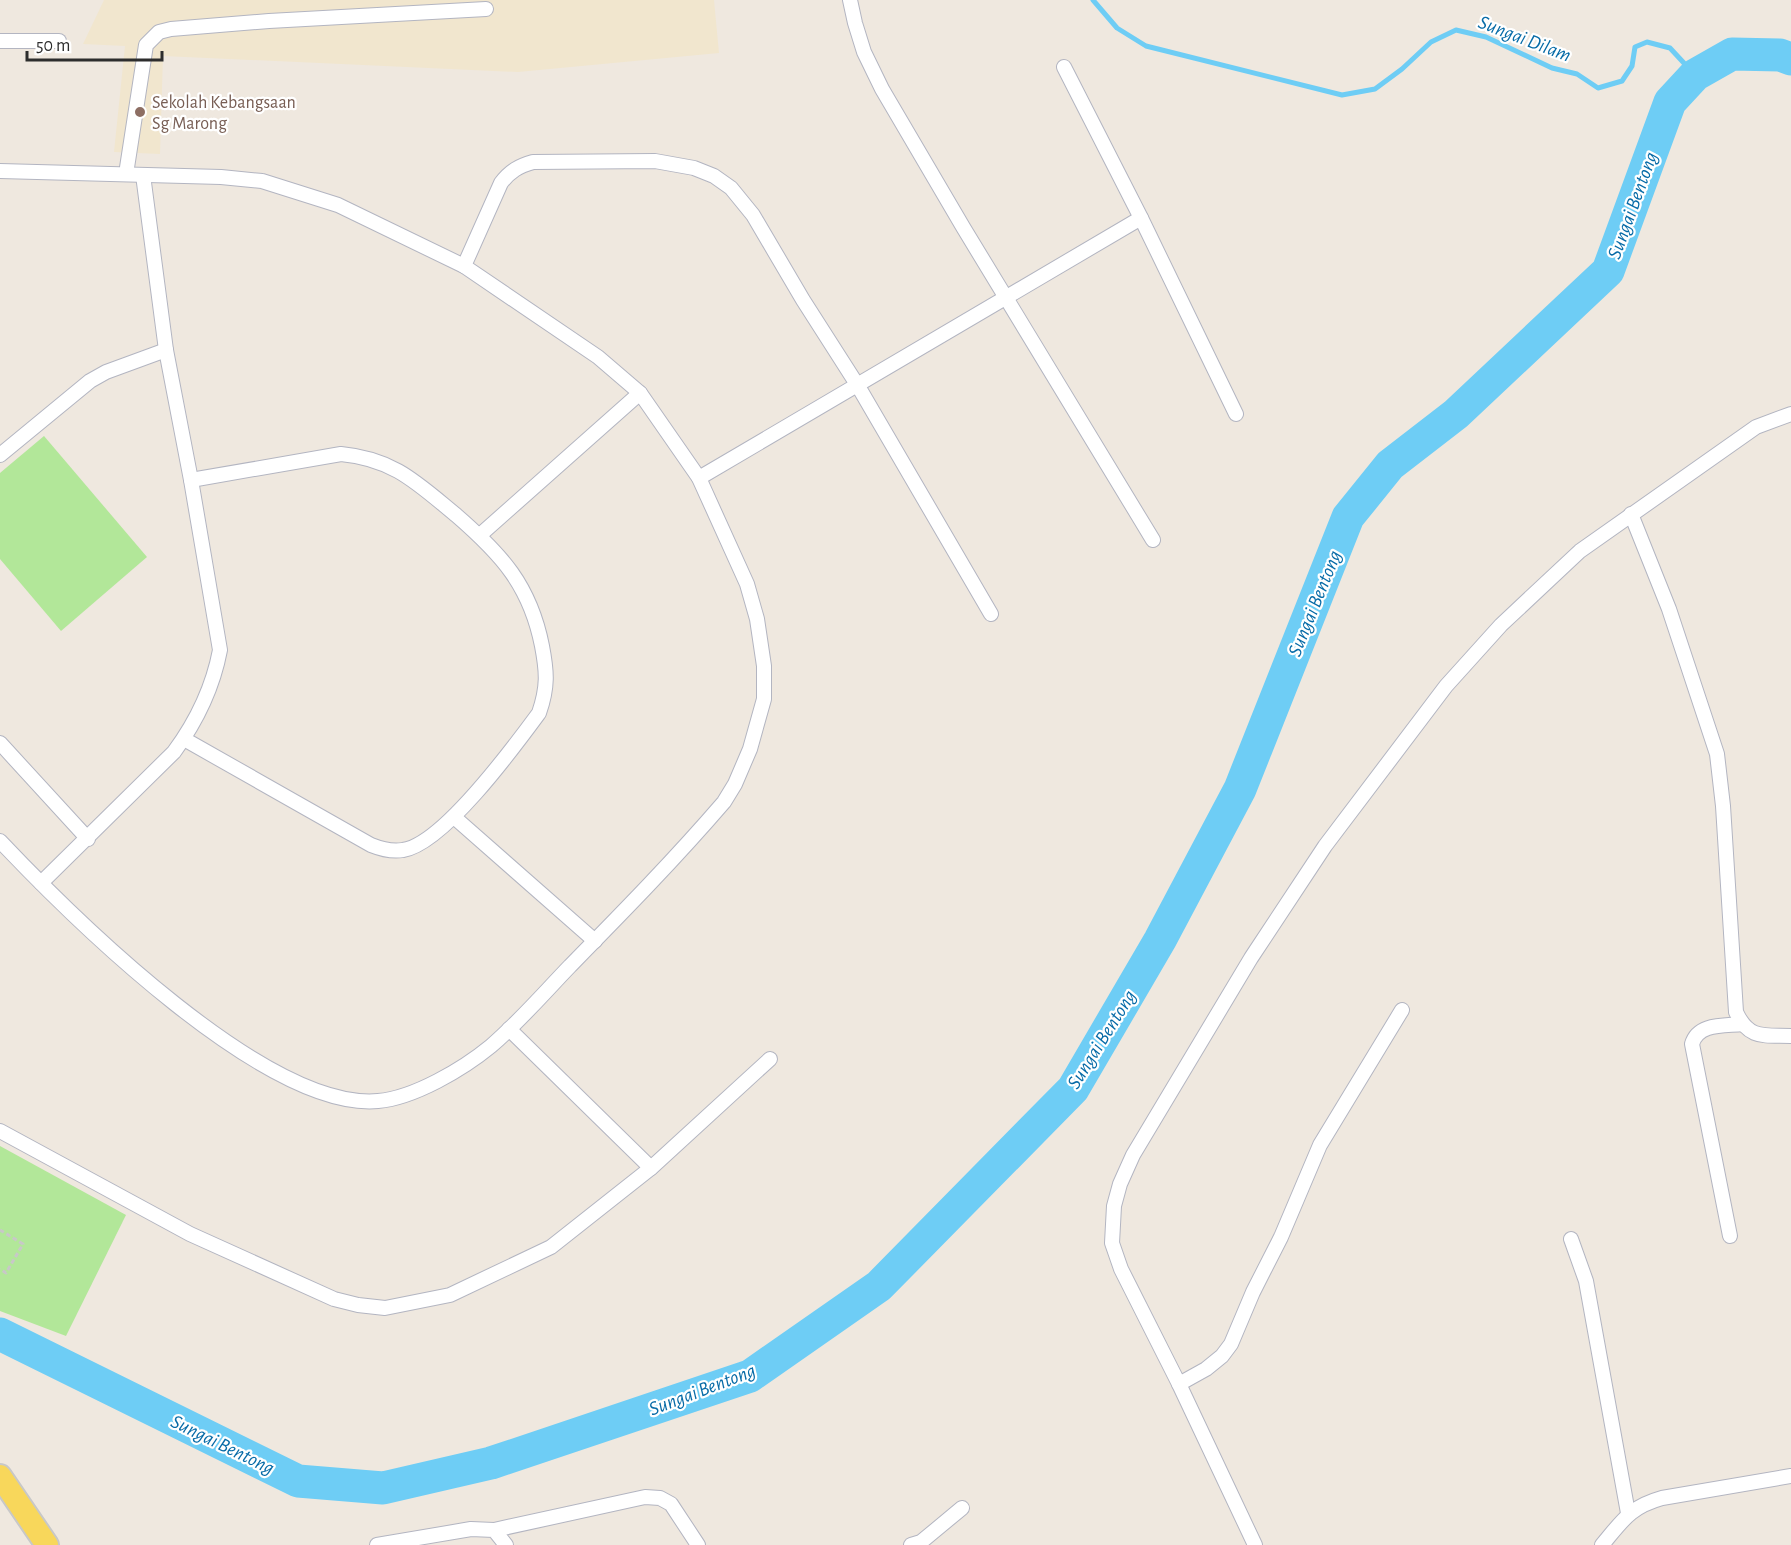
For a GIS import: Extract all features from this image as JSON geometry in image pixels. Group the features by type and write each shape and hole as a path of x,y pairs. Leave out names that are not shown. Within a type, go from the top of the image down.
{"main road":[{"path":"0,1476 47,1545"}],"street":[{"path":"850,0 864,52 882,89 1153,540"},
{"path":"126,174 146,45 159,32 269,21 486,9"},
{"path":"0,41 59,41"},
{"path":"1064,67 1141,218 1236,414"},
{"path":"464,266 501,183 519,166 533,162 655,161 694,168 714,176 731,188 743,201 858,386 992,614"},
{"path":"0,171 221,177 262,181 338,205 464,266 598,357 640,393 699,478 747,584 757,619 764,666 764,699 750,749 735,784 724,802 595,941 490,1047 436,1081 402,1096 366,1101 324,1094 292,1080 208,1028 117,955 0,841"},
{"path":"41,883 164,764 184,739 213,681 220,651 166,350 143,175"},
{"path":"699,478 1141,218"},
{"path":"0,454 90,381 106,372 166,350"},
{"path":"480,535 640,393"},
{"path":"1254,1545 1179,1384 1121,1269 1112,1244 1112,1225 1119,1184 1133,1155 1251,958 1325,846 1446,686 1501,625 1572,558 1630,514 1756,427 1791,414"},
{"path":"184,739 371,845 385,850 403,850 418,845 434,835 454,817 538,713 547,682 537,622 528,597 507,565 480,535 418,483 381,462 361,456 341,454 191,480"},
{"path":"1630,514 1669,609 1717,754 1723,806 1736,1012 1742,1024 1750,1032 1758,1035 1791,1036"},
{"path":"0,742 88,839"},
{"path":"454,817 595,941"},
{"path":"1179,1384 1206,1369 1232,1344 1253,1292 1281,1237 1320,1145 1401,1010"},
{"path":"1730,1236 1692,1044 1694,1036 1699,1031 1742,1024"},
{"path":"509,1029 651,1168"},
{"path":"0,1131 190,1234 334,1299 385,1308 450,1295 520,1264 551,1247 651,1168 770,1059"},
{"path":"1571,1239 1586,1281 1628,1513"},
{"path":"1602,1545 1628,1513 1647,1502 1791,1476"},
{"path":"377,1545 471,1529 494,1530 645,1497 660,1498 671,1504 698,1545"},
{"path":"911,1545 921,1542 962,1508"},
{"path":"494,1530 506,1545"}],"path":[{"path":"0,1230 23,1244 6,1273 0,1269"}],"shaded area":[{"name":"Sekolah Kebangsaan Sg Marong","path":"104,0 714,0 719,53 518,72 163,56 160,154 114,152 125,46 83,44"}],"green space":[{"path":"44,436 147,557 61,631 0,559 0,473"},
{"path":"0,1146 126,1215 66,1336 0,1311"}],"waterway":[{"name":"Sungai Dilam","path":"1093,0 1117,28 1146,46 1342,95 1375,89 1402,69 1431,42 1456,30 1486,37 1552,68 1577,74 1598,88 1622,81 1632,66 1635,47 1647,42 1670,48 1695,75"},
{"name":"Sungai Bentong","path":"0,1334 298,1481 383,1488 491,1463 750,1376 879,1286 1073,1089 1160,940 1240,789 1348,517 1390,465 1456,414 1608,271 1670,102 1695,75 1732,54 1780,55 1791,59"}],"place":[{"name":"Sekolah Kebangsaan Sg Marong","path":"140,112"}]}
